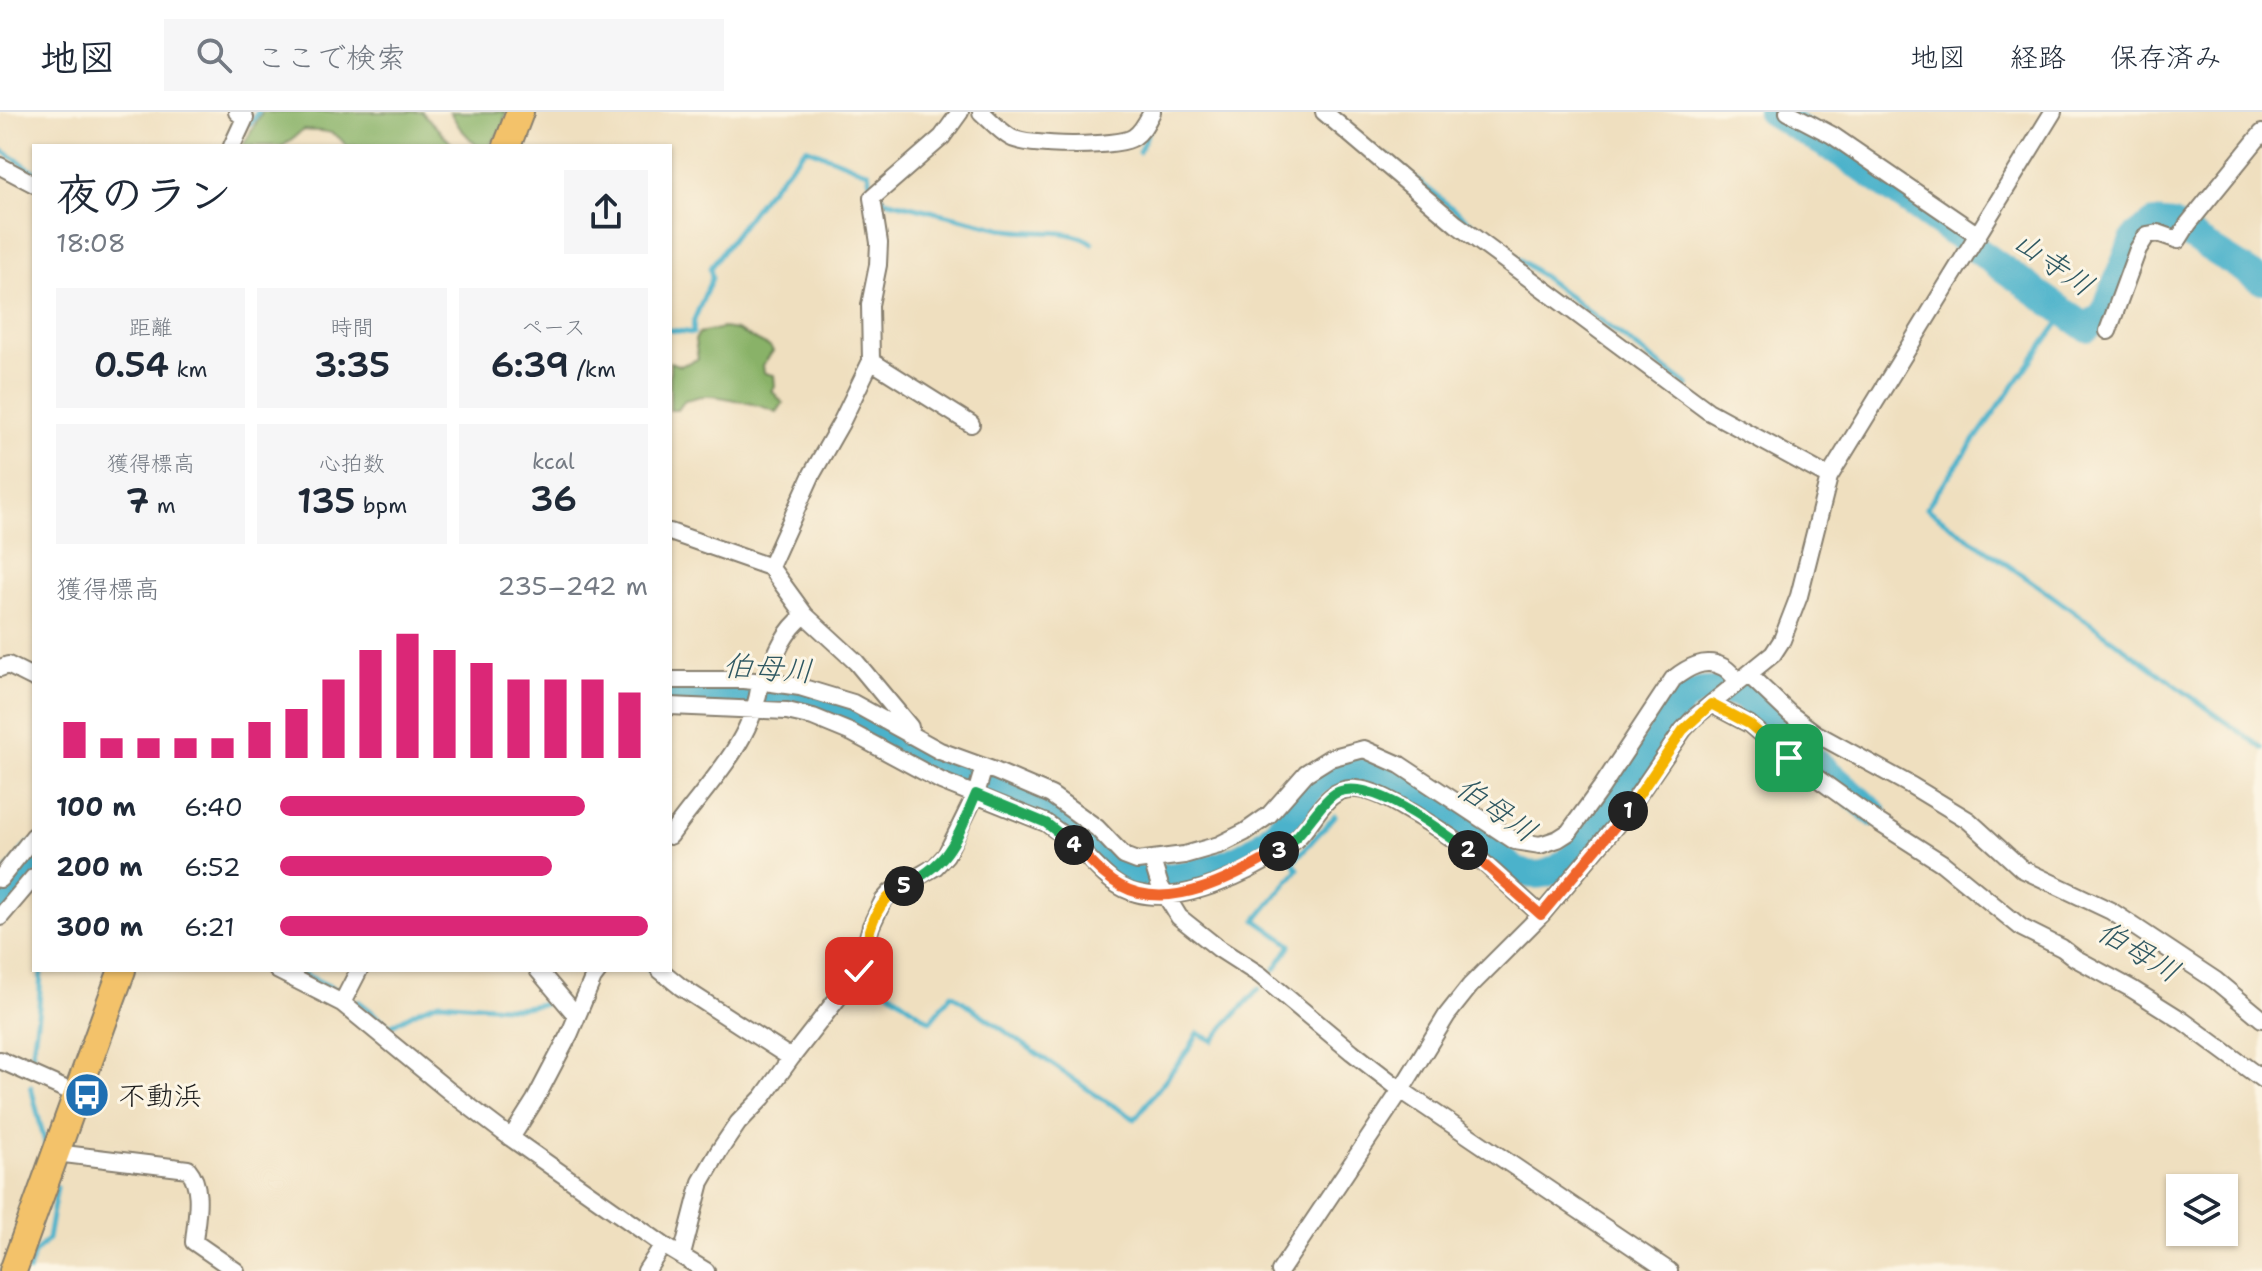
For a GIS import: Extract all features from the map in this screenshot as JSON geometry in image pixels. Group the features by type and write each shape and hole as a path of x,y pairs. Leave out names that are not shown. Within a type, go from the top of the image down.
{"main road":[{"path":"508,144 520,112"},
{"path":"13,1271 121,972"}],"street":[{"path":"233,144 245,118 237,112"},
{"path":"770,567 812,474 871,361 870,305 879,243 872,198 942,137 960,112"},
{"path":"981,112 1011,138 1032,144 1108,144 1132,139 1145,126 1152,112"},
{"path":"1324,112 1456,224 1708,411 1829,477"},
{"path":"1788,112 1832,135 1978,235"},
{"path":"1280,1271 1462,995 1541,915 1623,817 1683,730 1773,654 1782,640 1799,596 1829,477 2053,112"},
{"path":"2108,331 2138,249 2147,235 2158,233 2178,240 2262,133"},
{"path":"0,166 32,183"},
{"path":"871,361 971,424"},
{"path":"672,533 770,567 805,615 884,693 910,727 909,735"},
{"path":"672,833 733,752 750,723 762,682 780,641 805,615"},
{"path":"672,706 787,711 834,725 941,781 1046,823 1088,857 1105,876 1136,893 1184,855 1219,845 1245,832 1269,815 1306,773 1330,758 1364,749 1400,765 1515,841 1530,845 1549,843 1569,832 1673,679 1690,666 1706,663 1723,666 1744,678 1815,733 1968,820 2022,869 2111,911 2215,980 2262,1019"},
{"path":"0,668 8,665 32,677"},
{"path":"672,680 762,682 800,687 853,703 940,751 1051,795 1097,828 1124,856 1137,861 1158,878 1179,917 1218,948 1260,975 1401,1090 1669,1271"},
{"path":"1711,704 1749,724 1789,758 1878,822 1942,863 2022,928 2062,948 2183,1021 2262,1079"},
{"path":"682,1255 701,1182 738,1123 776,1082 859,971 871,926 883,901 891,892 935,867 946,855 976,794 984,767"},
{"path":"1158,878 1199,889 1249,868 1297,839 1330,796 1340,790 1357,789 1397,804 1434,826 1476,856 1541,915"},
{"path":"0,879 32,838"},
{"path":"16,858 32,872"},
{"path":"0,917 32,877"},
{"path":"281,972 342,1003 511,1138 663,1245 706,1271"},
{"path":"342,1003 358,972"},
{"path":"540,972 576,1015"},
{"path":"511,1138 535,1100 598,972"},
{"path":"662,972 791,1058"},
{"path":"0,1060 76,1094"},
{"path":"56,1153 188,1169 196,1178 198,1189 194,1242 236,1271"},
{"path":"646,1271 663,1245"}],"green space":[{"path":"262,112 422,112 452,144 345,144 333,134 303,130 286,144 244,144"},
{"path":"450,112 506,112 503,127 490,144 475,144"},
{"path":"723,328 736,330 770,347 773,351 763,365 764,373 774,375 775,387 772,391 783,403 777,412 741,401 705,396 685,400 678,410 672,410 672,363 680,366 698,359 695,340 699,333"}],"waterway":[{"path":"250,124 258,112"},
{"name":"山寺川","path":"1771,112 1843,155 2087,328 2104,313 2134,238 2154,223 2173,225 2262,281"},
{"path":"1139,152 1149,131"},
{"path":"672,330 693,333 694,320 712,278 710,268 764,196 806,148 868,172 870,182 885,200 1009,230 1062,233 1092,243"},
{"path":"0,149 32,170"},
{"path":"1388,156 1453,209 1688,386"},
{"path":"2057,325 1926,508 2262,748"},
{"name":"伯母川","path":"672,696 825,706 944,767 1030,798 1053,810 1108,861 1130,876 1142,879 1202,870 1244,855 1280,827 1318,782 1335,773 1356,771 1380,777 1431,804 1516,871 1534,875 1548,873 1578,851 1607,816 1677,708 1691,695 1704,691 1742,696 1874,813"},
{"path":"1275,969 1291,945 1256,920 1298,869 1293,862 1335,816"},
{"name":"伯母川","path":"0,899 32,857"},
{"path":"31,1065 41,972"},
{"path":"300,972 335,989"},
{"path":"651,972 657,977"},
{"path":"863,977 865,974 930,1021 952,994 1135,1119 1198,1033 1213,1041 1259,989"},
{"path":"576,996 584,981"},
{"path":"358,1001 390,1026 439,1002 517,1008 550,1003"},
{"path":"31,1087 46,1147"},
{"path":"29,1271 34,1254 48,1239 57,1187"}],"place":[{"name":"不動浜","path":"87,1095"}],"route":[{"path":"859,971 871,926 883,901 891,892 935,867 946,855 976,794 1046,823 1121,887 1136,893 1166,896 1226,880 1249,868 1297,839 1330,796 1340,790 1357,789 1397,804 1434,826 1476,856 1541,915 1623,817 1683,730 1711,704 1749,724 1789,758"}]}
